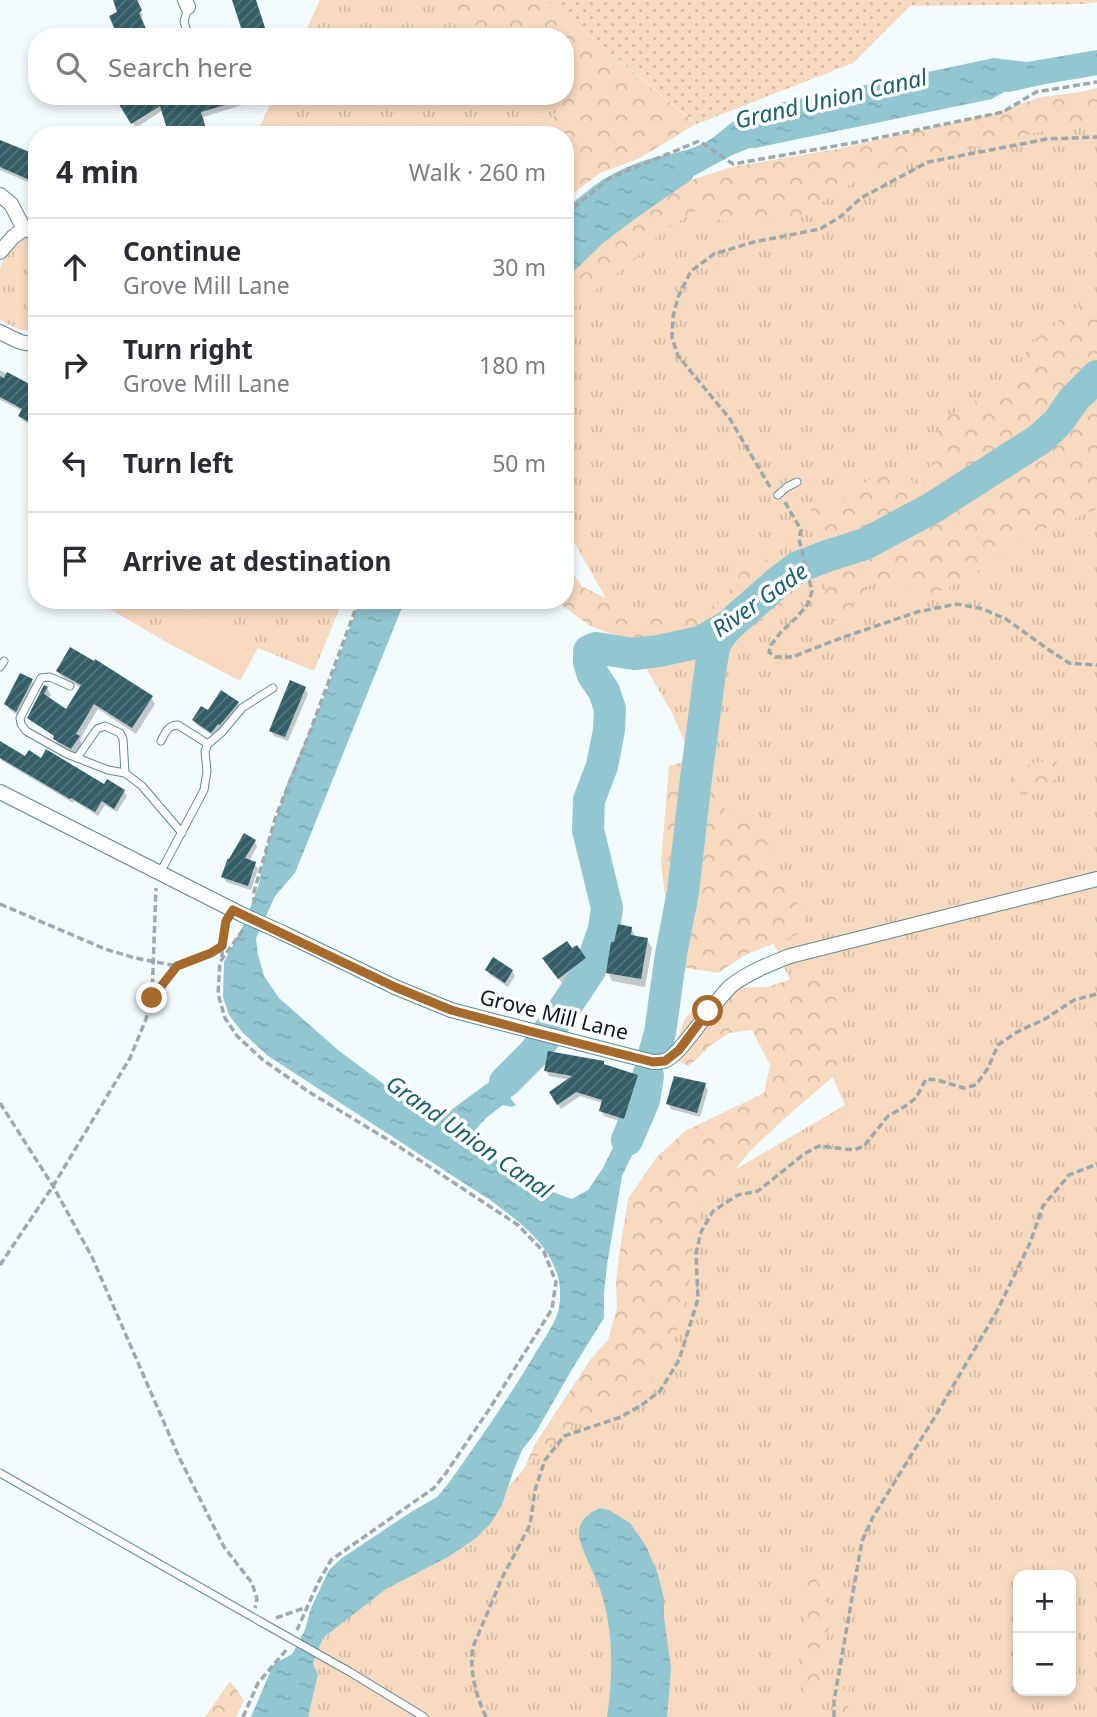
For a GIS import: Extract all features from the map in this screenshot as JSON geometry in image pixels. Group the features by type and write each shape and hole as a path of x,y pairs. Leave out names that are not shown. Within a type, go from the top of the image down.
{"street":[{"path":"0,195 28,227"},
{"path":"0,252 13,237 28,231"},
{"path":"0,332 28,343"},
{"name":"Grove Mill Lane","path":"0,792 244,915 395,987 451,1010 653,1062 665,1061 679,1050 708,1011 732,986 759,969 790,956 1097,879"}],"lane":[{"path":"186,4 186,28"},
{"path":"779,495 797,482"},
{"path":"70,686 50,677 41,678 20,718 26,731 77,758 108,770 125,773 142,786 182,833"},
{"path":"159,873 204,790 207,771 205,751 208,744 242,708 273,688"},
{"path":"160,741 169,728 178,725 208,744"},
{"path":"77,758 97,729 105,726 120,733 123,738 125,773"},
{"path":"0,1473 424,1717"}],"path":[{"path":"574,208 610,178 699,141 733,164 1003,112 1036,92 1097,82"},
{"path":"1097,137 1047,139 928,162 861,198 820,229 754,242 714,254 691,271 678,297 673,317 673,338 678,356 730,419 769,486 785,501 801,530 799,539 812,591 807,604 771,645 769,652 775,657 792,657 917,612 957,604 983,609 1006,618 1069,663 1097,665"},
{"path":"293,1637 331,1560 434,1488 446,1473 552,1309 555,1282 544,1252 518,1225 262,1060 237,1036 225,1017 218,994 220,962 237,937 254,892 276,816 356,609"},
{"path":"0,1265 53,1186 130,1058 146,1019 152,998 156,889 159,873"},
{"path":"0,904 105,949 177,966"},
{"path":"222,959 226,921 244,915"},
{"path":"152,998 177,966 222,946"},
{"path":"486,1717 472,1671 473,1647 502,1577 530,1525 535,1490 545,1460 564,1436 621,1418 660,1391 679,1360 689,1333 698,1299 696,1253 701,1232 713,1211 738,1195 758,1191 804,1154 819,1146 854,1150 864,1146 888,1115 916,1098 926,1079 964,1088 976,1085 988,1068 998,1045 1074,1000 1097,994"},
{"path":"0,1103 53,1186 92,1257 190,1480 224,1547 252,1583 257,1599 252,1616"},
{"path":"834,1717 834,1701 862,1541 873,1517 997,1311 1030,1243 1043,1206 1069,1175 1097,1164"},
{"path":"263,1623 307,1607"},
{"path":"243,1717 258,1683 289,1647"}],"green space":[{"path":"320,0 445,0 479,28 307,28"},
{"path":"445,0 546,0 696,124 638,159 600,173 574,193 574,126 546,126 562,105 574,105 574,28 479,28"},
{"path":"546,0 1097,2 910,6 853,63 697,124"},
{"path":"1097,88 1097,121 1080,121 989,145 899,161 874,171 803,214 775,222 728,223 698,209 661,233 629,265 574,308 574,267 595,246 676,185 732,167 837,149 995,113 1040,97"},
{"path":"1097,100 1097,1717 308,1717 318,1675 313,1663 323,1638 386,1589 448,1557 475,1539 502,1505 508,1487 668,1306 702,1189 845,1105 672,713 574,543 574,273 691,180"},
{"path":"270,105 562,105 546,126 260,126"},
{"path":"28,238 27,330 0,320 0,269 4,260"},
{"path":"1097,293 1097,509 1020,537 986,566 950,587 920,597 899,584 874,581 836,621 822,617 828,572 823,540 810,509 839,501 873,477 892,471 922,486 932,467 930,444 949,416 1013,378 1031,343"},
{"path":"776,556 787,556 796,579 792,599 744,634 701,627 630,641 590,626 567,609 574,609 574,576 583,587 620,605 653,616 690,615 721,602 744,568"},
{"path":"109,609 339,609 314,671 258,648 186,610 168,643"},
{"path":"186,610 258,648 240,681 168,643"},
{"path":"1055,759 1062,770 1053,781 1021,797 1013,774 1030,764"},
{"path":"686,761 712,769 717,801 731,815 756,818 768,838 774,870 802,909 807,931 747,954 718,973 682,967 688,932 667,911 661,863 669,766"},
{"path":"807,974 834,976 843,1068 752,1149 720,1187 705,1200 694,1232 690,1280 682,1316 666,1357 638,1397 608,1412 586,1414 530,1462 523,1495 513,1494 535,1444 590,1360 608,1340 617,1308 616,1281 628,1199 656,1158 685,1131 764,1093 770,1065 752,1030 729,1033 689,1066 671,1058 685,1018 703,1000 737,988 767,987"},
{"path":"808,1569 822,1588 831,1614 821,1689 810,1704 797,1677 806,1612 800,1577"},
{"path":"230,1681 244,1700 236,1717 205,1717"},
{"path":"849,1681 848,1717 841,1717 842,1693"}],"water":[{"path":"1097,50 1097,65 1031,77 992,99 755,148 719,149 706,155 691,180 603,243 574,271 574,203 614,174 649,159 702,144 751,109 994,58 1027,62"},
{"path":"357,609 401,609 295,873 275,896 256,938 264,976 279,998 338,1050 413,1106 429,1114 443,1116 500,1074 526,1050 535,1052 542,1058 512,1091 511,1099 516,1105 503,1105 486,1118 473,1135 492,1156 517,1174 572,1199 588,1190 603,1168 636,1100 644,1100 649,1105 635,1149 622,1176 607,1265 604,1318 536,1432 522,1450 502,1505 491,1523 475,1539 448,1557 386,1589 323,1638 313,1663 318,1675 308,1717 251,1717 273,1665 292,1654 305,1630 311,1608 329,1570 342,1558 437,1497 502,1407 553,1324 560,1303 559,1283 552,1262 539,1241 520,1224 490,1200 268,1056 242,1032 229,1015 223,997 224,962 246,920 287,784 326,692"},
{"path":"600,1508 609,1510 630,1523 646,1546 658,1574 664,1599 671,1669 667,1717 607,1717 611,1670 608,1623 601,1592 579,1537 583,1520"}],"building":[{"path":"113,0 137,0 146,28 114,28 109,16 117,12"},
{"path":"232,0 256,0 265,28 241,28"},
{"path":"119,105 225,105 201,112 205,126 166,126 160,106 131,124"},
{"path":"0,140 28,151 28,179 0,167"},
{"path":"7,372 28,383 28,421 18,416 22,409 0,397 0,376 4,378"},
{"path":"70,647 94,661 95,659 153,696 132,728 94,704 76,734 80,736 71,749 53,739 54,736 27,718 44,685 48,687 44,694 66,709 81,685 56,671"},
{"path":"20,673 33,679 16,712 4,704"},
{"path":"290,680 306,687 285,737 269,731"},
{"path":"221,690 239,702 211,733 192,720 201,706 208,710"},
{"path":"0,741 25,756 29,750 41,758 46,749 104,784 107,779 125,790 114,809 102,801 95,812 0,758"},
{"path":"244,833 256,840 245,858 256,862 248,886 221,877 228,858"},
{"path":"618,924 632,927 631,935 648,938 641,979 606,973 611,942 614,942"},
{"path":"567,941 572,948 577,945 586,958 558,979 542,958"},
{"path":"493,957 513,970 505,983 485,970"},
{"path":"548,1051 604,1061 604,1064 638,1075 624,1119 599,1111 602,1100 576,1092 557,1105 549,1092 572,1076 544,1071"},
{"path":"674,1076 706,1083 697,1113 666,1104"}],"waterway":[{"name":"Grand Union Canal","path":"1008,83 1097,66"},
{"name":"Grand Union Canal","path":"682,172 748,139"},
{"name":"River Gade","path":"505,1082 535,1052 590,970 604,929 607,908 588,830 589,800 602,766 610,709 604,691 593,675 589,651 596,648 634,654 700,642 727,627 798,567 865,544 932,508 1040,439 1097,376"},
{"path":"654,1054 660,1033 683,892 711,665 715,643 727,627"},
{"path":"627,1140 644,1100 648,1076"}],"route":[{"path":"152,998 177,966 222,946 226,921 233,910 395,987 451,1010 653,1062 665,1061 679,1050 708,1011"}]}
